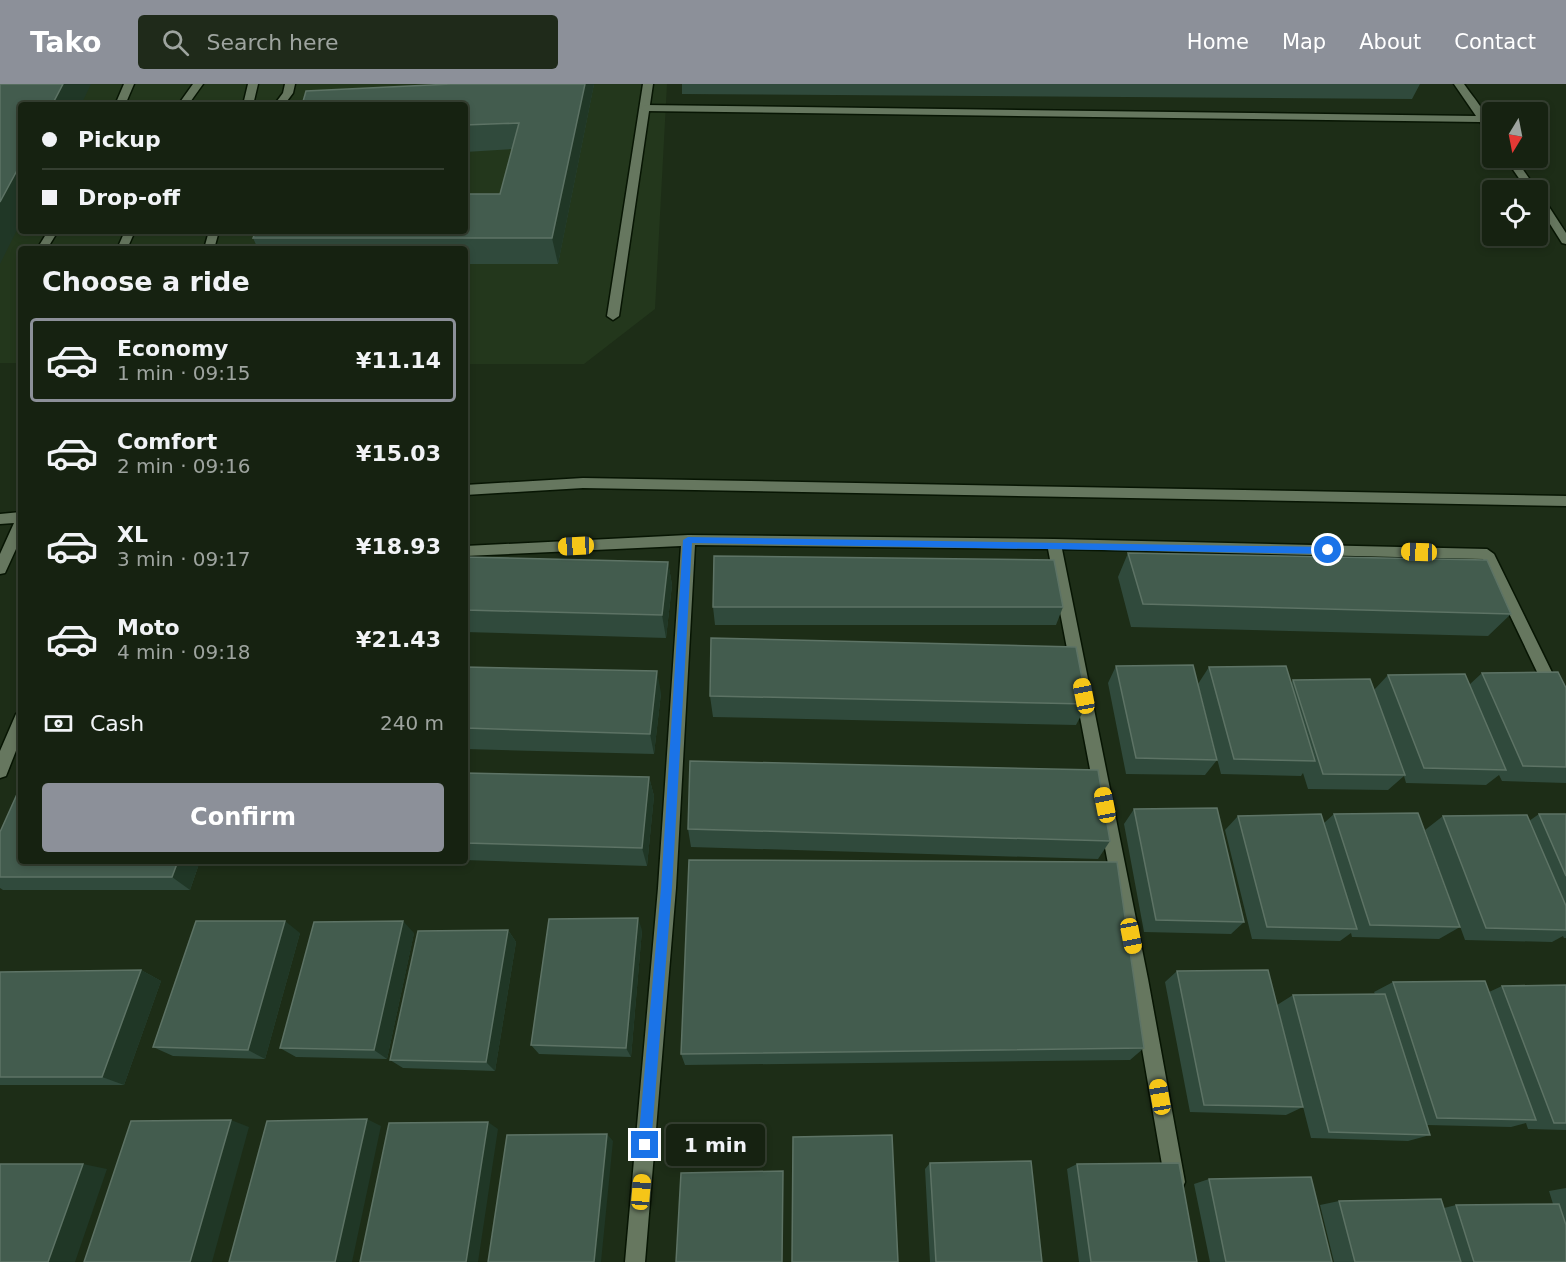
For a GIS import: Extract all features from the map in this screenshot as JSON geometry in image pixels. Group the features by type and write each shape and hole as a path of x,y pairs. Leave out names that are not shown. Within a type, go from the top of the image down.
{"street":[{"path":"121,102 129,84"},
{"path":"185,102 198,84"},
{"path":"249,102 253,84"},
{"path":"281,102 288,93 290,84"},
{"path":"613,316 648,84"},
{"path":"1459,84 1482,116"},
{"path":"645,108 1482,119"},
{"path":"1548,213 1566,241"},
{"path":"468,490 583,483 1566,501"},
{"path":"0,519 18,517"},
{"path":"0,569 18,530"},
{"path":"635,1262 667,888 688,540"},
{"path":"468,551 688,540 1054,544 1487,554 1566,717"},
{"path":"1054,544 1139,979 1178,1203"},
{"path":"0,771 18,726"}],"shaded area":[{"path":"0,84 667,84 655,309 584,364 468,364 468,246 18,246 18,363 0,363"}],"building":[{"path":"0,84 63,84 54,102 18,102 18,169 0,202"},
{"path":"451,84 585,84 552,238 253,238 255,234 468,234 468,194 500,194 519,123 468,125 468,102 303,102 306,91"},
{"path":"1128,553 1487,560 1511,614 1143,604"},
{"path":"714,556 1054,560 1063,607 713,607"},
{"path":"468,557 668,562 662,615 468,610"},
{"path":"711,638 1076,647 1087,704 710,696"},
{"path":"1193,665 1217,760 1136,758 1116,666"},
{"path":"1286,666 1315,761 1234,759 1209,667"},
{"path":"468,667 657,671 650,734 468,728"},
{"path":"1558,672 1566,688 1566,767 1523,766 1482,673"},
{"path":"1465,674 1506,770 1424,768 1388,675"},
{"path":"1370,679 1405,775 1323,774 1293,680"},
{"path":"690,761 1098,770 1110,841 688,829"},
{"path":"468,773 649,777 642,848 468,843"},
{"path":"18,792 18,864 177,864 172,877 0,877 0,832"},
{"path":"1217,808 1244,922 1156,920 1134,809"},
{"path":"1418,813 1460,927 1370,925 1334,814"},
{"path":"1321,814 1357,929 1267,927 1238,816"},
{"path":"1539,814 1566,814 1566,876"},
{"path":"1527,815 1566,906 1566,930 1486,928 1443,816"},
{"path":"689,860 1117,862 1144,1048 681,1054"},
{"path":"638,918 626,1048 531,1045 549,919"},
{"path":"196,921 285,921 248,1050 153,1047"},
{"path":"403,921 374,1050 280,1048 314,922"},
{"path":"508,930 486,1062 390,1060 418,931"},
{"path":"141,970 102,1077 0,1077 0,972"},
{"path":"1268,970 1303,1107 1204,1105 1177,971"},
{"path":"1485,981 1536,1120 1437,1118 1393,982"},
{"path":"1566,985 1566,1123 1554,1123 1502,986"},
{"path":"1385,994 1430,1135 1329,1132 1293,995"},
{"path":"367,1119 335,1262 229,1262 267,1121"},
{"path":"231,1120 190,1262 84,1262 131,1121"},
{"path":"488,1122 466,1262 360,1262 389,1123"},
{"path":"607,1134 594,1262 488,1262 507,1135"},
{"path":"892,1135 898,1262 792,1262 793,1137"},
{"path":"1031,1161 1042,1262 936,1262 930,1163"},
{"path":"1179,1163 1197,1262 1091,1262 1077,1164"},
{"path":"0,1164 83,1164 48,1262 0,1262"},
{"path":"783,1171 782,1262 676,1262 681,1173"},
{"path":"1311,1177 1332,1262 1226,1262 1209,1179"},
{"path":"1441,1199 1461,1262 1355,1262 1339,1201"},
{"path":"1559,1204 1566,1225 1566,1262 1474,1262 1456,1205"}],"route":[{"path":"645,1145 667,888 688,540 1328,550"}]}
